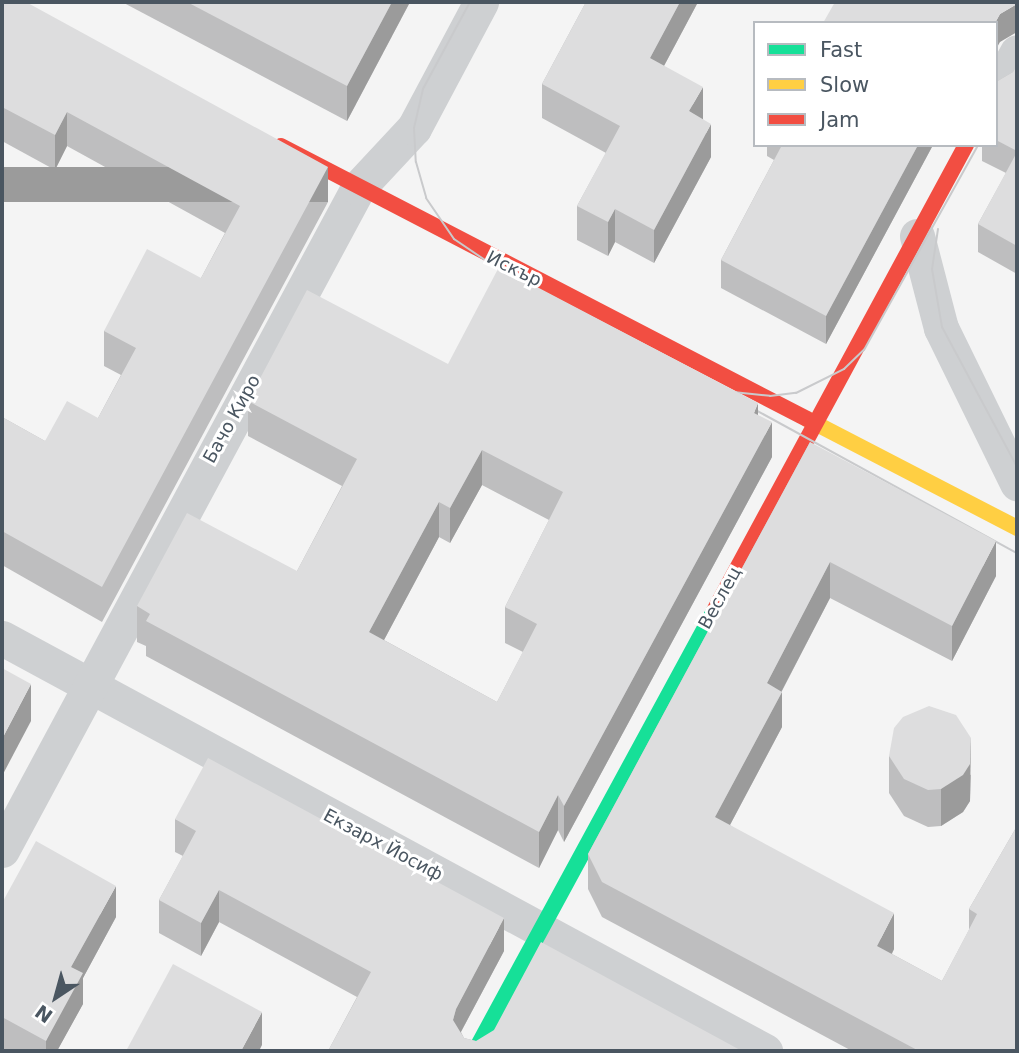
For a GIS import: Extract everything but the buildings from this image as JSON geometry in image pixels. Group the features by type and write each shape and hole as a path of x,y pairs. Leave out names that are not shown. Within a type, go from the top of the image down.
{"street":[{"name":"Бачо Киро","path":"2,850 88,685 358,188 414,128 481,2"},
{"path":"998,86 1017,52"},
{"name":"Искър","path":"260,135 1017,528"},
{"name":"Веслец","path":"475,1051 965,147"},
{"path":"917,236 941,328 1017,483"},
{"name":"Екзарх Йосиф","path":"2,638 765,1051"}],"tram line":[{"path":"470,2 423,89 414,128 416,162 426,198 454,239 513,279"},
{"path":"733,392 770,396 796,393 844,369 864,350 977,147"},
{"path":"938,229 932,269 942,327 1017,467"},
{"path":"741,402 1017,553"}],"traffic: fast":[{"path":"475,1051 714,611"}],"traffic: slow":[{"path":"807,419 1017,528"}],"traffic: jam":[{"path":"281,146 807,419"},
{"path":"714,611 965,147"}]}
